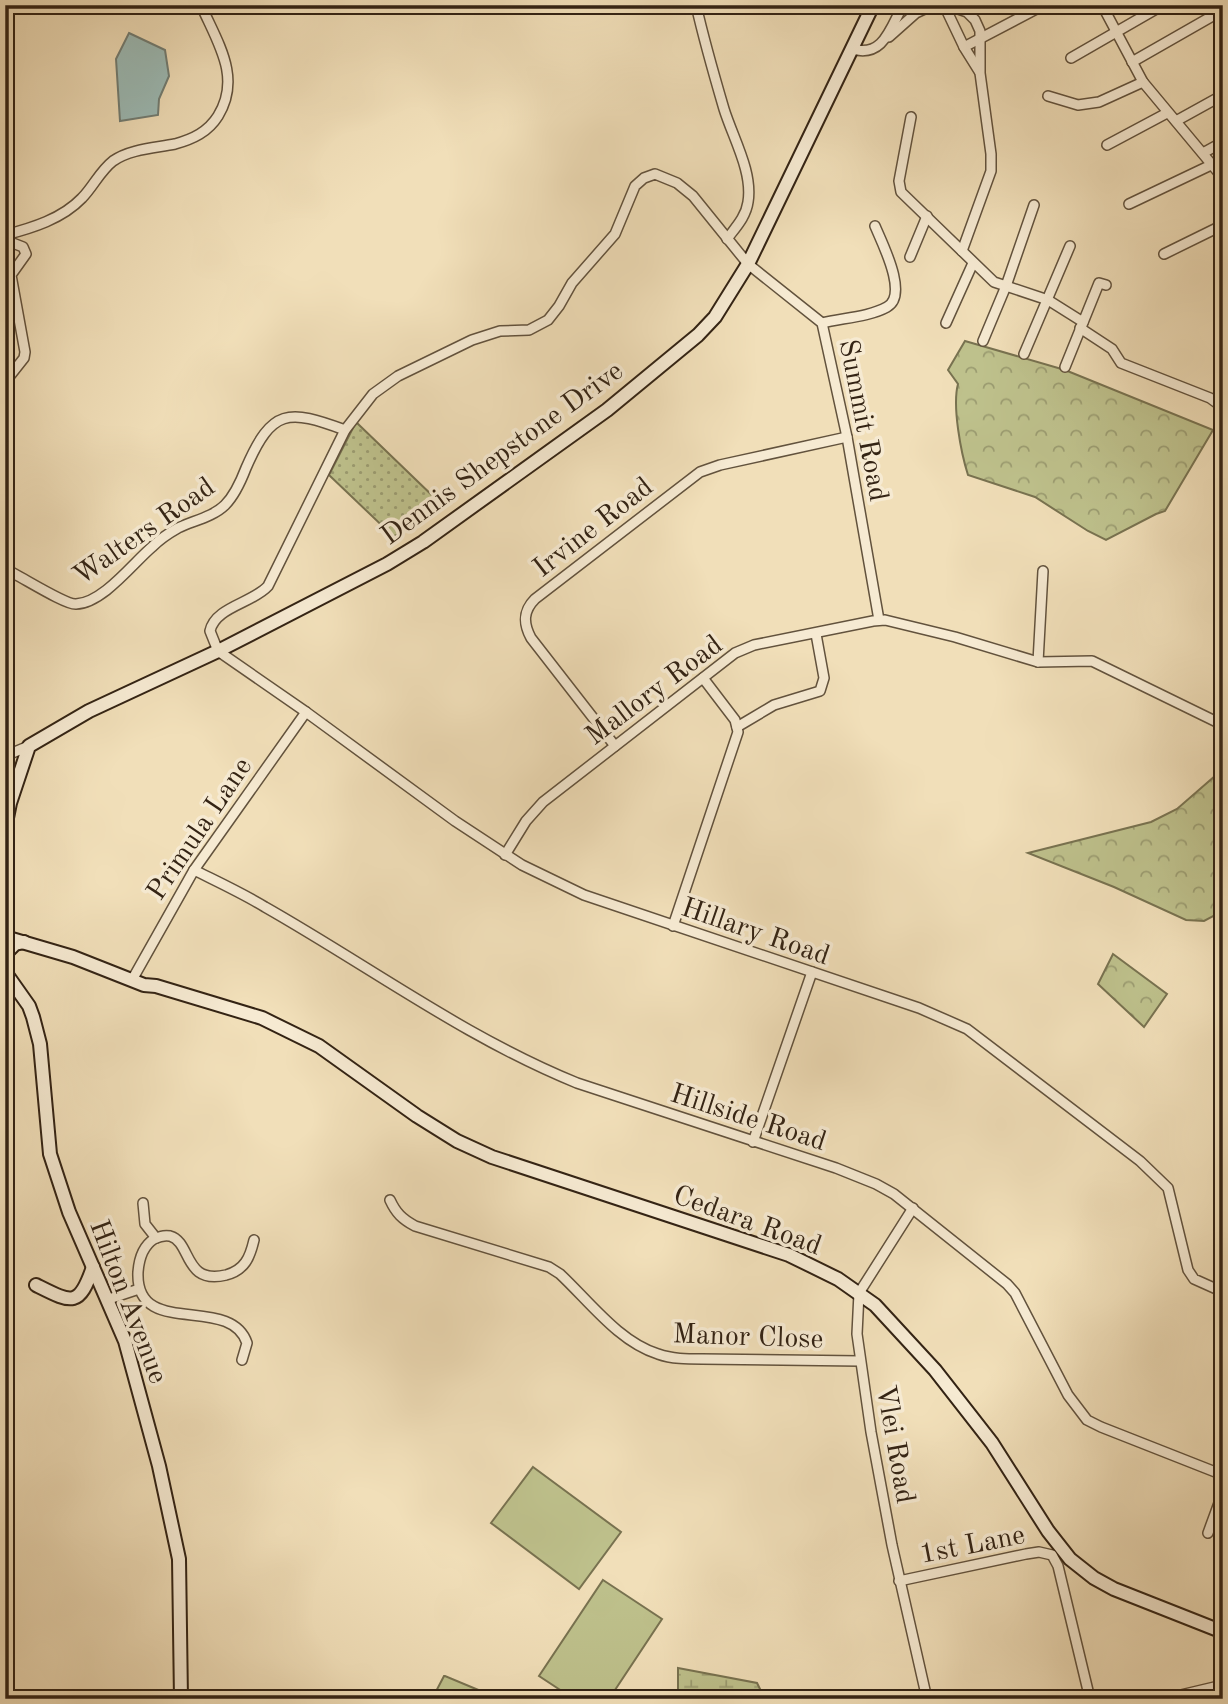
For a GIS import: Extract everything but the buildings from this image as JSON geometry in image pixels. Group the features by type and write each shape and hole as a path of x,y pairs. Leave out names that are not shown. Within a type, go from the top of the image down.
{"street":[{"path":"5,237 27,230 70,209 81,200 104,170 126,155 192,139 213,124 226,103 229,86 225,60 201,5"},
{"path":"696,5 748,187 748,205 744,216 727,239"},
{"name":"Dennis Shepstone Drive","path":"29,746 89,711 218,651 387,564 423,542 585,425 698,335 715,317 748,264 873,5"},
{"path":"879,45 903,5"},
{"path":"852,49 866,52 879,45 916,13 933,5"},
{"path":"946,5 959,8 975,20 981,39 980,73 991,154 990,171 962,251"},
{"path":"946,5 964,47 980,73"},
{"path":"964,47 1044,5"},
{"path":"1102,5 1143,82 1223,178"},
{"path":"1071,58 1163,5"},
{"path":"1132,62 1223,10"},
{"path":"1048,96 1078,105 1099,102 1143,82"},
{"path":"1176,121 1223,95"},
{"path":"1107,145 1167,113"},
{"path":"911,117 899,187 901,192 973,263 994,282 1048,300 1112,349 1121,363 1210,398 1221,406"},
{"path":"1203,153 1223,142"},
{"path":"1129,204 1211,166"},
{"path":"218,651 210,634 212,623 256,597 268,586 345,430 373,394 398,376 488,334 529,331 548,320 572,283 609,242 620,225 635,186 649,175 663,176 677,183 692,196 748,264"},
{"path":"982,341 1006,286 1034,205"},
{"path":"910,257 928,216"},
{"path":"1164,254 1223,225"},
{"path":"822,323 877,311 891,304 896,286 875,226"},
{"path":"5,237 23,247 26,254 11,275 24,344 24,358 5,382"},
{"path":"1024,354 1070,246"},
{"path":"946,323 973,263"},
{"name":"Summit Road","path":"748,264 822,323 847,437 879,620"},
{"path":"1065,367 1099,283 1106,285"},
{"name":"Walters Road","path":"5,569 64,601 72,604 85,602 109,587 153,545 227,503 240,483 262,435 275,424 284,419 304,416 345,430"},
{"name":"Irvine Road","path":"615,746 531,638 525,615 534,598 700,472 720,465 847,437"},
{"path":"1038,662 1043,571"},
{"name":"Mallory Road","path":"505,855 534,810 736,653 754,645 879,620 955,637 1038,662 1081,660 1098,664 1223,725"},
{"path":"737,727 774,705 820,691 824,678 816,634"},
{"name":"Hillary Road","path":"218,651 505,855 584,895 940,1015 968,1030 1140,1161 1168,1188 1188,1270 1195,1279 1223,1293"},
{"path":"673,926 733,748 737,727 703,678"},
{"name":"Primula Lane","path":"134,977 194,870 306,712"},
{"path":"5,756 29,746"},
{"path":"5,828 10,803 29,746"},
{"name":"Hillside Road","path":"194,870 265,906 515,1056 577,1083 836,1168 876,1184 912,1208 993,1271 1015,1293 1069,1395 1087,1420 1223,1475"},
{"name":"Cedara Road","path":"5,929 156,986 262,1018 319,1045 417,1116 457,1141 492,1157 555,1180 789,1255 819,1269 859,1293 901,1330 1009,1466 1048,1531 1070,1559 1094,1578 1114,1589 1223,1632"},
{"name":"Cedara Road","path":"5,937 134,977"},
{"path":"5,954 15,944 24,942"},
{"name":"Hilton Avenue","path":"5,972 29,1006 33,1017 40,1044 50,1154 69,1212 125,1341 147,1417 179,1559 181,1699"},
{"path":"753,1142 812,972"},
{"name":"Manor Close","path":"390,1200 402,1219 415,1226 550,1267 561,1274 631,1340 656,1354 702,1359 860,1361"},
{"path":"143,1203 145,1224 156,1238"},
{"name":"Vlei Road","path":"912,1208 859,1293 857,1334 871,1432 900,1581 927,1699"},
{"path":"242,1360 247,1343 242,1332 236,1327 226,1321 161,1310 144,1298 139,1289 139,1263 148,1245 156,1238 170,1236 177,1240 200,1272 207,1276 219,1276 233,1273 244,1265 250,1256 254,1240"},
{"path":"36,1285 65,1298 80,1296 93,1267"},
{"path":"109,1299 139,1289"},
{"path":"1208,1533 1223,1492"},
{"name":"1st Lane","path":"900,1581 1026,1554 1039,1552 1052,1555 1058,1566 1090,1699"},
{"path":"1164,1699 1223,1685"}],"green space":[{"path":"965,341 1065,370 1213,430 1165,511 1106,540 1035,497 968,475 957,417 958,384 948,370"},
{"path":"356,422 440,503 394,537 329,475"},
{"path":"1223,769 1223,911 1204,921 1186,920 1114,887 1028,853 1151,822 1177,809"},
{"path":"1113,954 1167,994 1144,1027 1098,984"},
{"path":"533,1467 621,1532 579,1589 491,1523"},
{"path":"603,1580 662,1619 609,1699 574,1699 539,1676"},
{"path":"678,1668 757,1683 765,1699 678,1699"},
{"path":"445,1676 500,1699 432,1699"}],"water":[{"path":"129,33 165,50 169,76 159,99 158,115 120,121 116,59"}]}
